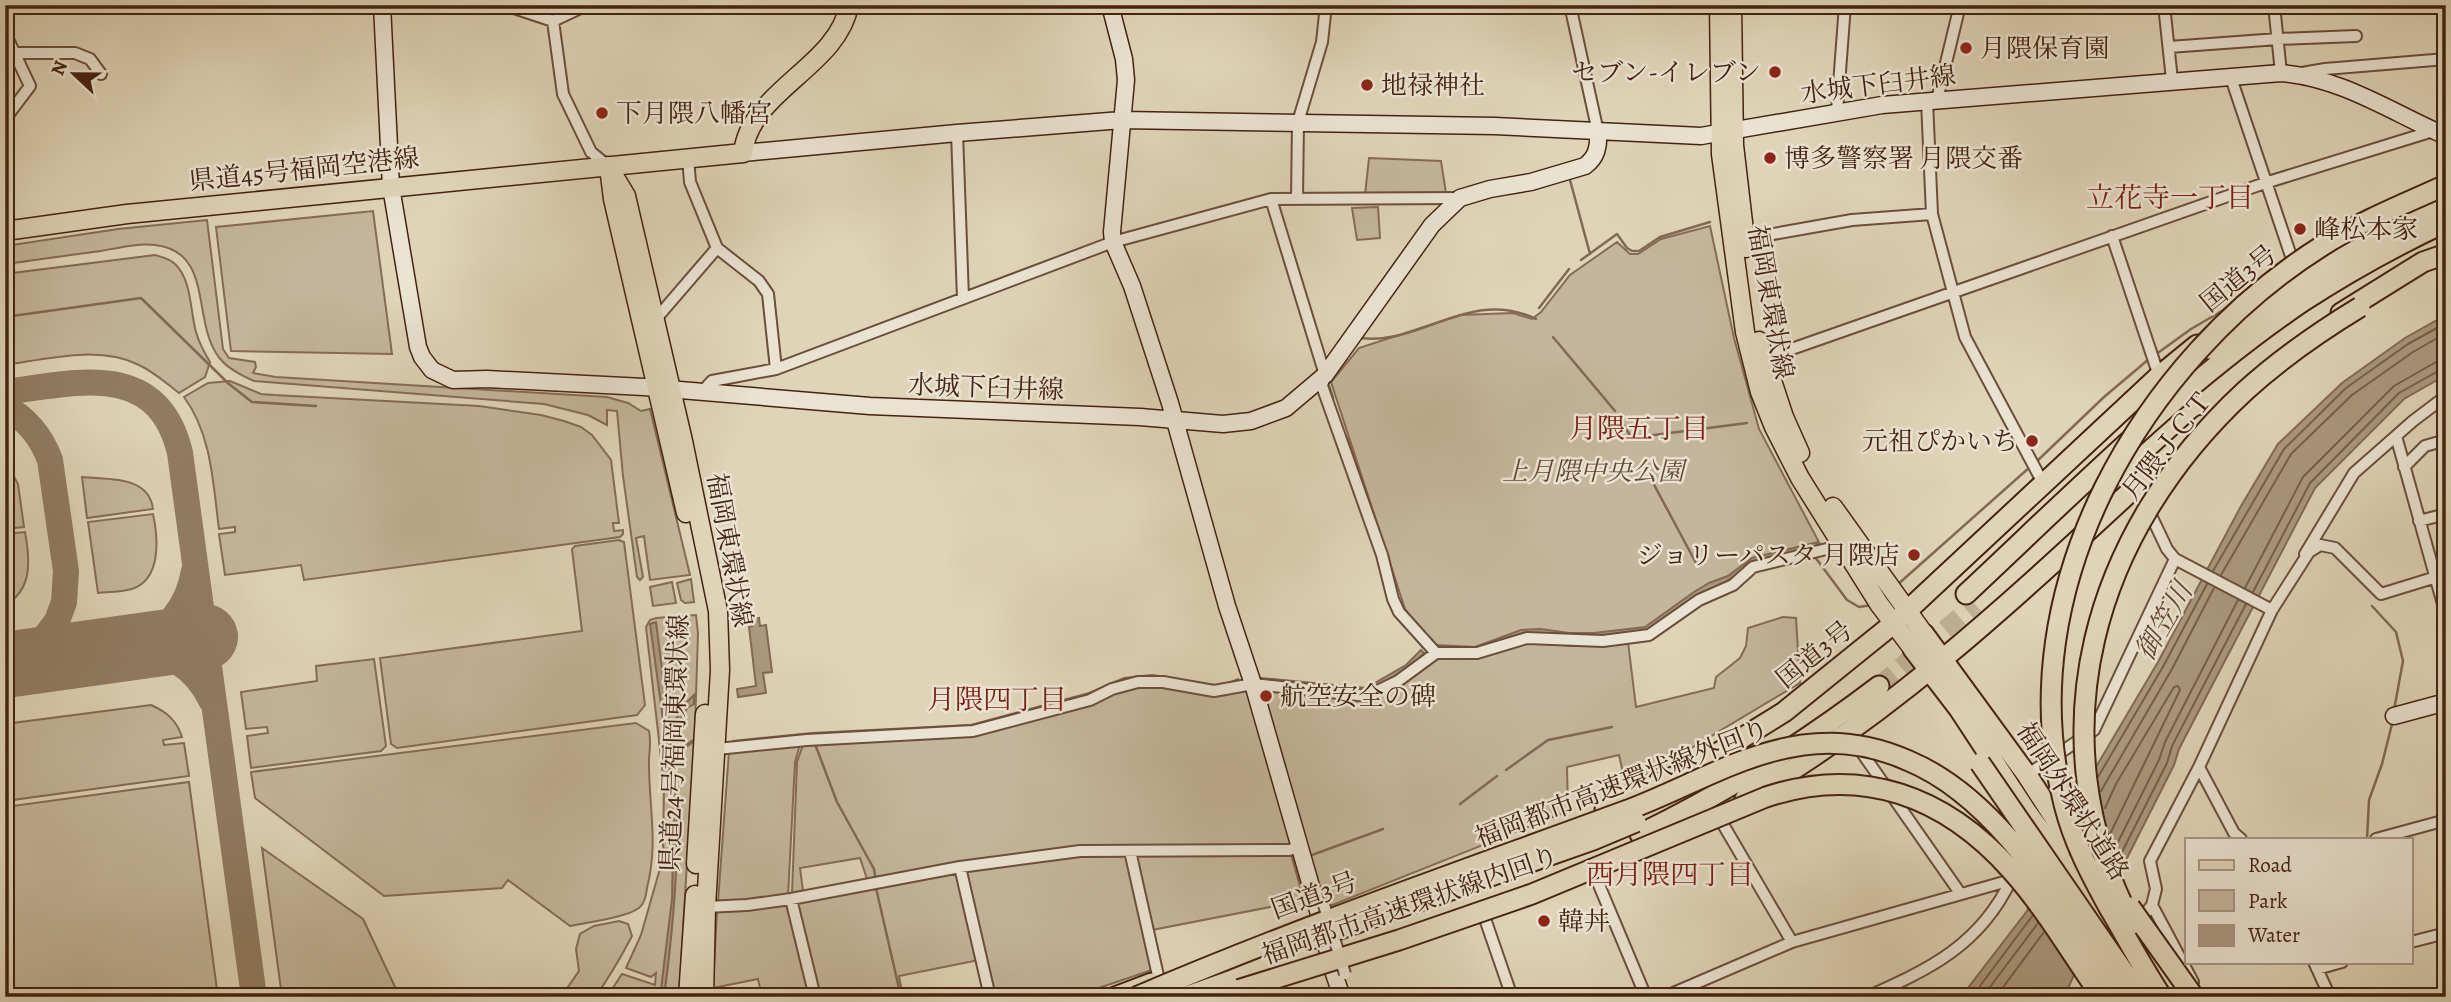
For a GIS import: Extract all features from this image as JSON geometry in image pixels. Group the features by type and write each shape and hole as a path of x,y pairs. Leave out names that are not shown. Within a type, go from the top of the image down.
{"highway":[{"name":"国道3号","path":"1115,997 1322,913 1521,847 1639,795 1700,764 1784,712 1899,618 2043,483 2294,265 2323,246 2446,187"},
{"path":"2162,997 2087,868 2074,838 2059,781 2050,715 2053,667 2062,607 2085,532 2116,466 2143,422 2189,361 2218,330 2251,299 2321,246 2356,226 2446,187"},
{"path":"2011,513 2049,489 2162,380 2312,275 2377,236 2446,203"},
{"path":"1970,599 2201,388 2247,342 2302,302 2381,255 2446,222"},
{"path":"2201,388 2311,313 2376,273 2446,237"},
{"path":"1216,997 1338,968 1594,873 1720,814 1784,777 1848,734 1937,665 2273,362 2359,300 2423,262 2446,252"},
{"name":"月隈ＪＣＴ","path":"2178,997 2122,903 2098,832 2090,798 2084,737 2086,690 2094,639 2104,603 2124,550 2141,518 2167,479 2202,436 2244,392 2331,325 2409,280 2446,263"},
{"name":"福岡外環状道路","path":"1919,642 2027,775 2052,810 2096,885 2139,932 2178,997"},
{"name":"福岡外環状道路","path":"1937,665 1959,709 2070,872 2117,949 2152,997"},
{"path":"1185,997 1518,881 1638,828 1692,809 1836,719 1875,681"},
{"path":"1959,709 1966,736 1980,763 2141,997"},
{"name":"福岡都市高速環状線外回り","path":"1136,997 1249,949 1629,810 1732,764 1786,748 1824,743 1847,744 1886,752 1928,770 1961,791 1987,814 2020,853 2122,997"},
{"name":"福岡都市高速環状線内回り","path":"1216,997 1399,940 1532,894 1778,793 1819,785 1854,784 1880,788 1917,799 1940,810 1976,836 2013,872 2102,997"},
{"path":"2052,810 2130,906 2139,932 2194,997"},
{"path":"1146,997 1593,840 1638,828"},
{"path":"2139,932 2200,997"}],"main road":[{"name":"水城下臼井線","path":"382,5 391,187 418,346 432,370 453,380 487,379 664,389 857,405 1223,424 1266,416 1294,402 1325,375 1432,225 1460,198 1490,189 1531,182 1585,166 1592,161 1598,146 1598,132"},
{"path":"608,166 743,153 749,127 832,41 847,18 849,5"},
{"path":"1110,5 1124,59 1126,88 1112,232 1114,242 1132,286 1227,606 1253,684 1299,847 1338,968 1342,997"},
{"name":"福岡東環状線","path":"1719,5 1726,132 1745,332 1760,392 1800,478 1843,545 1919,642"},
{"name":"福岡東環状線","path":"1731,5 1726,132 1763,359 1784,417 1810,472 1899,618"},
{"name":"水城下臼井線","path":"743,153 957,132 1122,120 1495,126 1701,136 1837,111 1932,100 2230,75 2289,73 2342,86 2439,133"},
{"name":"県道45号福岡空港線","path":"5,231 127,214 608,166"},
{"name":"福岡東環状線","path":"608,166 626,196 655,320 664,389 717,601 720,640 717,749 706,907 704,997"},
{"name":"県道24号福岡東環状線","path":"608,166 613,199 664,389 705,603 708,668 688,997"},
{"path":"2394,716 2446,702"}],"street":[{"path":"505,5 553,21 587,5"},
{"path":"1297,199 1298,122 1322,42 1326,5"},
{"path":"1570,5 1598,132"},
{"path":"1837,111 1845,5"},
{"path":"1960,5 1932,100 1932,214 1965,337 2043,483"},
{"path":"2164,5 2172,80"},
{"path":"2274,5 2278,39 2289,73 2446,59"},
{"name":"福岡東環状線","path":"553,21 563,94 592,152 608,166"},
{"path":"5,33 9,54 30,86 5,118"},
{"path":"2169,47 2356,36"},
{"path":"9,54 75,53 90,59 101,74"},
{"path":"2230,75 2294,265"},
{"path":"957,132 963,298"},
{"path":"1763,359 1955,294 2265,183 2439,133"},
{"path":"688,158 690,181 717,248 759,281 768,295 776,369"},
{"path":"701,393 712,381 776,369 1114,242 1270,199 1460,198"},
{"path":"1270,199 1325,375 1322,386 1382,555 1393,598 1399,612 1436,653"},
{"path":"1745,239 1852,220 1932,214"},
{"path":"2112,236 2162,380"},
{"path":"655,320 717,248"},
{"path":"2294,575 2354,473 2446,396"},
{"path":"2396,436 2419,521 2440,575 2446,615"},
{"path":"2404,467 2426,446 2446,440"},
{"path":"2136,484 2167,549 2175,559 2269,608"},
{"path":"2419,521 2446,513"},
{"path":"717,749 807,740 973,731 1016,722 1090,700 1112,689 1138,682 1163,682 1214,691 1253,684 1367,696 1398,681 1436,653 1477,653 1527,638 1603,641 1649,635 1699,600 1733,585 1753,566 1843,545"},
{"path":"2084,997 2117,949 2139,932 2152,905 2156,889 2150,861 2199,766 2269,608 2309,552 2320,545 2335,548 2381,594 2440,575"},
{"path":"2027,775 2094,730 2175,559"},
{"path":"1848,734 1960,893"},
{"path":"2199,766 2234,833 2240,838"},
{"path":"1720,814 1792,942"},
{"path":"2380,838 2446,820"},
{"path":"1867,997 1913,977 1950,954 1983,924 2011,880 2024,841"},
{"path":"706,907 791,899 960,867 1080,850 1289,850 1299,847"},
{"path":"1130,851 1160,980"},
{"path":"960,867 990,997"},
{"path":"1594,873 1646,997"},
{"path":"1664,997 1792,942 2011,880"},
{"path":"791,899 815,997"},
{"path":"2152,905 2200,997"},
{"path":"1483,913 1512,997"},
{"path":"2412,943 2446,933"},
{"path":"2315,965 2330,997"}],"green space":[{"path":"1369,158 1441,161 1446,193 1365,195"},
{"path":"1378,207 1380,238 1357,240 1352,208"},
{"path":"373,211 392,354 231,351 216,227"},
{"path":"207,220 223,349 229,358 255,362 253,373 276,377 607,397 628,403 641,411 650,409 690,575 650,580 644,536 636,538 643,577 640,580 637,577 617,411 607,410 607,425 588,415 544,404 254,381 238,373 219,358 209,338 193,272 185,259 173,250 155,245 134,245 5,264 5,246 118,229"},
{"name":"上月隈中央公園","path":"1710,226 1734,338 1759,429 1821,546 1751,565 1732,581 1647,633 1594,638 1539,636 1476,651 1436,650 1405,609 1331,382 1359,348 1460,315 1513,313 1532,319 1541,312 1570,275 1617,242 1630,254 1638,254 1661,239"},
{"path":"155,255 173,262 185,278 197,336 210,362 205,377 179,393 144,368 107,356 73,355 5,365 5,274"},
{"path":"230,381 261,394 479,406 541,415 581,427 592,435 611,460 619,523 613,523 614,531 623,530 623,534 620,537 304,580 301,565 225,575 219,534 235,532 235,527 219,529 206,444 184,397 208,383"},
{"path":"5,460 18,484 24,527 5,529"},
{"path":"82,477 114,479 135,485 144,490 150,498 153,509 87,518"},
{"path":"153,514 156,556 149,576 142,584 132,589 98,593 88,522"},
{"path":"25,532 28,563 25,582 21,591 5,605 5,534"},
{"path":"619,540 624,542 645,705 637,715 397,748 391,744 380,658 582,631 572,549 575,546"},
{"path":"691,579 694,602 685,603 681,600 677,583"},
{"path":"672,582 676,603 653,606 650,587"},
{"path":"696,615 698,633 695,728 679,997 607,997 622,974 655,985 656,973 651,977 626,968 641,935 661,865 671,862 671,851 664,850 663,846 664,784 646,627 650,620 656,618"},
{"path":"1783,617 1796,618 1800,683 1626,787 1619,755 1567,767 1568,811 1325,908 1262,692 1295,690 1368,701 1400,685 1437,658 1471,659 1524,643 1569,646 1628,642 1636,707 1714,688 1716,677 1740,658 1746,646 1748,628"},
{"path":"374,659 386,746 381,751 251,768 247,736 268,733 267,727 246,729 241,692 317,681 316,666"},
{"path":"1139,685 1247,688 1292,842 1288,846 1078,847 867,879 860,858 800,868 803,891 792,894 797,762 804,742 952,736"},
{"path":"151,705 167,714 177,726 182,737 163,740 164,745 184,743 189,776 5,801 5,724"},
{"path":"636,723 649,731 650,738 649,775 653,838 650,871 646,896 641,906 606,919 570,926 508,880 502,888 384,896 255,798 251,772"},
{"path":"796,743 799,748 795,762 788,896 750,902 718,902 729,751"},
{"path":"189,782 218,997 5,997 5,807"},
{"path":"262,848 363,919 396,989 407,997 282,997"},
{"path":"1081,854 1123,854 1129,858 1155,969 1072,997 993,997 964,873 967,870"},
{"path":"1138,854 1290,854 1294,856 1306,900 1152,930 1134,858"},
{"path":"954,872 958,874 979,960 899,976 903,997 819,997 796,903"},
{"path":"790,905 811,997 762,997 758,979 713,988 717,912"},
{"path":"619,921 628,924 632,936 595,997 561,997 579,971 576,949 580,934 594,926"}],"water":[{"path":"2446,315 2446,375 2404,399 2315,488 2179,749 2174,765 2122,868 2066,993 2062,997 1974,997 1971,991 1967,997 1961,997 2027,911 2093,772 2158,662 2241,506 2278,444 2342,383 2405,338"},
{"path":"1818,542 1817,546 1755,561 1720,586 1697,595 1676,614 1647,632 1601,637 1569,636 1475,651 1436,649 1437,645 1475,647 1521,630 1594,633 1645,627 1694,592 1728,576 1752,558"},
{"path":"759,618 760,626 766,625 772,672 763,673 766,693 738,697 737,689 756,686 749,627 753,626 753,619"},
{"path":"656,622 670,731 683,706 694,695 694,704 687,708 670,739 673,753 693,742 674,756 676,877 664,997 660,997 672,899 674,801 650,624"},
{"path":"1421,650 1424,653 1409,669 1371,691 1261,682 1261,678 1366,688 1406,665"},
{"path":"1152,675 1222,686 1238,679 1240,685 1222,689 1163,680 972,729 733,744 733,741 812,733 971,725 1089,693 1124,678"}],"waterway":[{"path":"1570,180 1590,254"},
{"path":"1581,260 1617,234 1627,248 1639,251 1660,237 1710,222"},
{"path":"1539,308 1569,269"},
{"path":"5,317 141,298 229,384 252,402 316,406"},
{"path":"2155,355 2191,329 2234,304"},
{"path":"1361,338 1405,334 1467,313 1489,310 1512,311 1536,319"},
{"path":"1553,337 1615,411"},
{"path":"2035,463 2104,397 2149,359"},
{"path":"1329,386 1333,398"},
{"path":"1631,438 1747,423"},
{"path":"1623,424 1631,437"},
{"path":"1347,438 1359,473"},
{"path":"1644,466 1696,563"},
{"path":"1896,586 2030,467"},
{"path":"1370,505 1395,585"},
{"path":"1815,557 1847,600 1859,607 1872,605"},
{"path":"2372,606 2396,632 2403,661 2394,710"},
{"path":"1396,616 1423,647"},
{"path":"2367,838 2369,800 2382,764 2393,720"},
{"path":"1506,770 1548,740 1612,727"},
{"path":"815,744 837,802 874,869 876,881"},
{"path":"1460,804 1497,776"},
{"path":"1312,855 1383,829"},
{"path":"1292,857 1303,896"},
{"path":"876,888 901,997"},
{"path":"2324,971 2336,997"}],"taxiway":[{"path":"5,392 85,383 111,384 133,390 153,403 169,423 180,453 254,997"},
{"path":"5,407 32,429 50,460 66,571 64,602 57,621 30,651 5,663"},
{"path":"132,647 155,634 174,617 187,596 194,571"},
{"path":"132,647 157,652 179,663 197,679 211,700"}],"runway":[{"path":"5,665 205,637"}],"tunnel":[{"path":"1879,686 1975,604"}],"place":[{"name":"月隈保育園","path":"1966,48"},
{"name":"セブン-イレブン","path":"1775,72"},
{"name":"地禄神社","path":"1367,85"},
{"name":"下月隈八幡宮","path":"602,113"},
{"name":"博多警察署 月隈交番","path":"1770,158"},
{"name":"峰松本家","path":"2300,229"},
{"name":"元祖ぴかいち","path":"2032,441"},
{"name":"ジョリーパスタ 月隈店","path":"1914,555"},
{"name":"航空安全の碑","path":"1266,696"},
{"name":"韓丼","path":"1544,921"}],"district":[{"name":"立花寺一丁目","path":"2170,197"},
{"name":"月隈五丁目","path":"1639,428"},
{"name":"月隈四丁目","path":"997,699"},
{"name":"西月隈四丁目","path":"1670,874"}],"water label":[{"name":"御笠川","path":"2163,621"}]}
